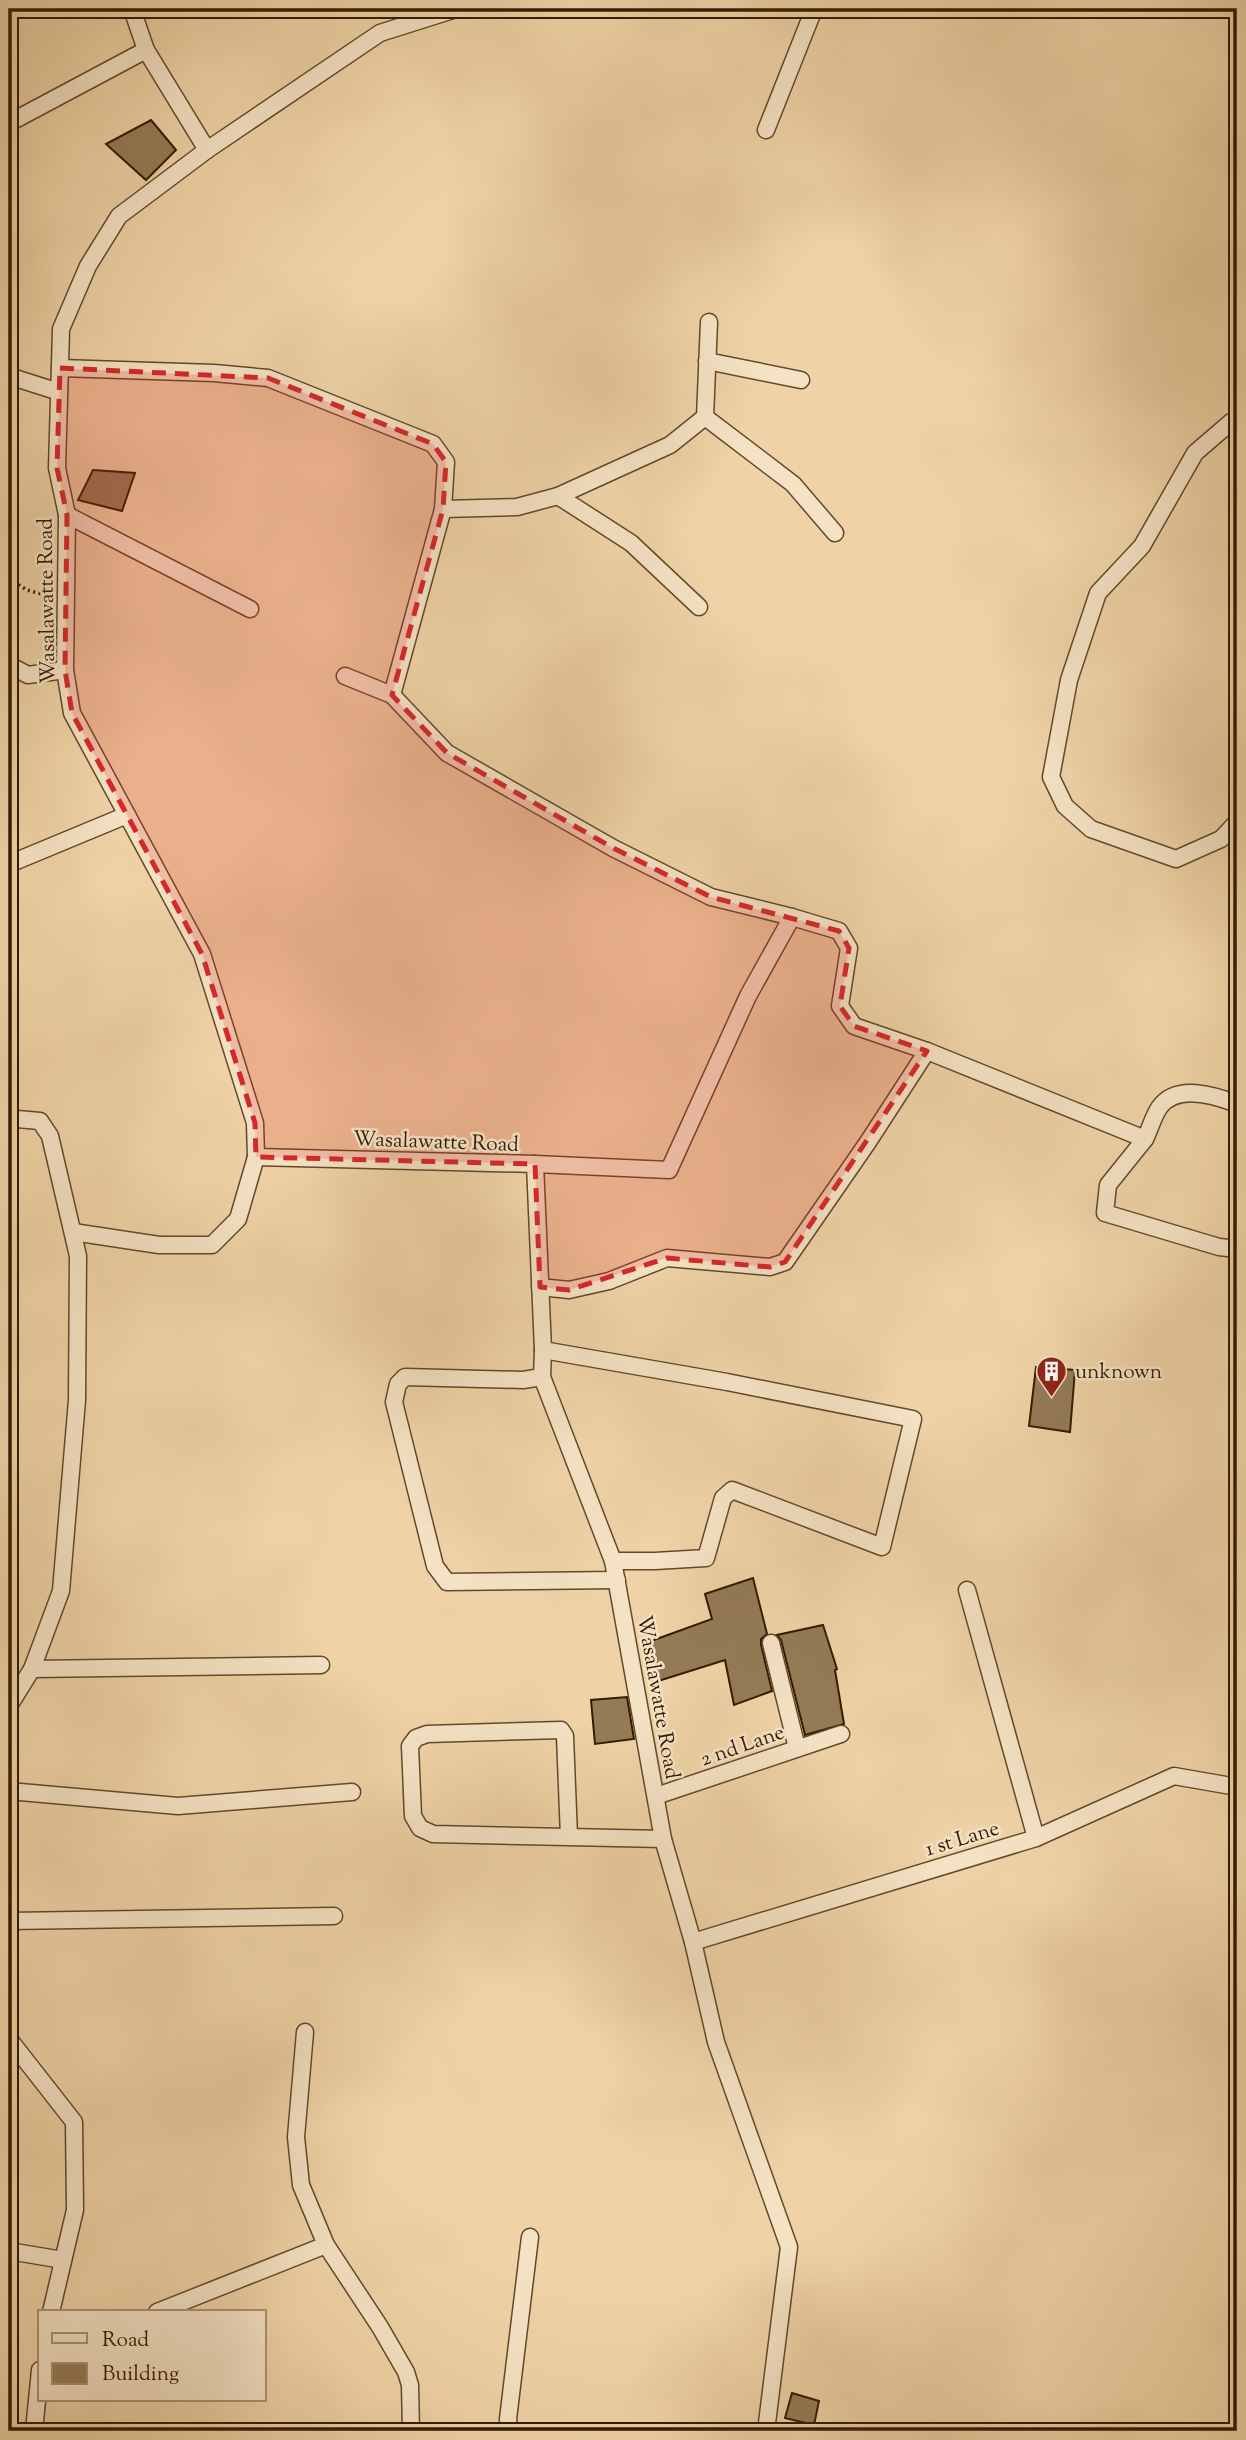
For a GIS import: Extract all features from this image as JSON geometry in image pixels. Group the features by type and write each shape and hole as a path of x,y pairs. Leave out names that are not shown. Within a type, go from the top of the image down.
{"street":[{"path":"132,9 146,50 207,150"},
{"name":"Wasalawatte Road","path":"456,9 380,33 207,150 119,216 88,266 61,330 57,468 67,515 65,670 72,713 202,954 255,1123 256,1157 535,1164 542,1377 613,1561 663,1839 693,1942 716,2042 789,2247 766,2431"},
{"path":"766,130 814,9"},
{"path":"9,123 146,50"},
{"path":"443,509 517,507 558,496 670,446 705,417 709,322"},
{"path":"707,361 801,380"},
{"path":"60,368 214,373 268,378 433,444 446,462 443,509 391,695"},
{"path":"9,376 59,392"},
{"path":"705,417 793,484 835,533"},
{"path":"1237,421 1231,422 1195,453 1142,546 1098,593 1069,680 1051,777 1065,806 1091,829 1176,859 1221,839 1237,822"},
{"path":"558,496 631,543 699,607"},
{"path":"67,515 250,609"},
{"path":"9,665 28,675 65,670"},
{"path":"345,676 391,695 447,753 613,848 711,897 792,916 839,931 849,948 840,1006 854,1026 927,1051 1145,1139"},
{"path":"9,864 127,815"},
{"path":"535,1164 669,1170 748,996 792,916"},
{"path":"540,1287 569,1290 609,1281 667,1258 769,1267 785,1262 927,1051"},
{"path":"1237,1104 1210,1094 1180,1094 1160,1106 1145,1139 1108,1185 1105,1213 1219,1248 1237,1249"},
{"path":"9,1121 40,1121 50,1136 78,1256 77,1400 61,1591 33,1669 9,1706"},
{"path":"73,1232 159,1245 212,1245 238,1219 256,1157"},
{"path":"543,1350 727,1382 913,1419 881,1548 732,1490 723,1498 706,1558 613,1561"},
{"path":"542,1377 523,1380 405,1377 398,1384 394,1402 435,1566 447,1582 617,1580"},
{"path":"967,1590 1036,1838"},
{"path":"771,1643 797,1748"},
{"path":"33,1669 321,1665"},
{"path":"569,1837 565,1735 561,1730 427,1734 416,1738 410,1746 413,1816 420,1828 433,1834 569,1837 663,1839"},
{"name":"2 nd Lane","path":"656,1796 841,1734"},
{"name":"1 st Lane","path":"693,1942 1036,1838 1174,1776 1237,1787"},
{"path":"9,1791 178,1806 352,1792"},
{"path":"9,1921 334,1916"},
{"path":"305,2032 296,2137 301,2185 326,2245 406,2372 410,2385 411,2431"},
{"path":"9,2039 74,2122 75,2210 51,2310"},
{"path":"509,2431 508,2419 530,2237"},
{"path":"162,2310 326,2245"},
{"path":"9,2251 63,2260"},
{"path":"34,2431 38,2390"}],"path":[{"path":"9,579 27,590 66,600"}],"highlighted area":[{"path":"60,368 268,378 433,444 446,462 443,509 392,695 447,753 613,848 711,897 839,931 849,948 840,1006 854,1026 927,1051 785,1262 770,1267 667,1258 569,1290 540,1287 535,1164 256,1157 255,1123 202,954 72,713 65,670 67,515 57,468"}],"building":[{"path":"151,120 176,150 146,180 106,144"},
{"path":"93,470 135,473 122,511 78,500"},
{"name":"unknown","path":"1036,1367 1075,1370 1070,1432 1029,1426"},
{"path":"753,1578 767,1634 761,1639 761,1645 772,1691 734,1705 725,1660 652,1683 643,1644 712,1619 705,1594"},
{"path":"823,1625 837,1669 835,1670 844,1724 805,1735 781,1640 777,1635"},
{"path":"627,1697 634,1739 595,1744 591,1700"},
{"path":"792,2393 819,2401 814,2425 785,2418"}],"place":[{"name":"unknown","path":"1052,1398"}]}
